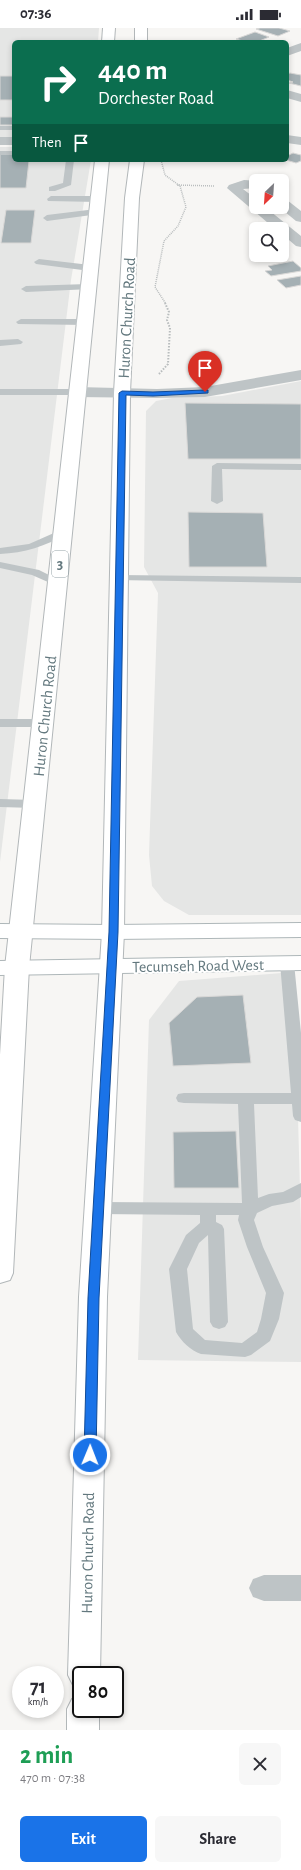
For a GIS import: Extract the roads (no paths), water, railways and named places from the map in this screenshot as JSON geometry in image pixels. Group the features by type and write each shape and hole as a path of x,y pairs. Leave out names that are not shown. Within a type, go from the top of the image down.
{"main road":[{"path":"108,40 109,28"},
{"path":"141,28 141,40"},
{"name":"Huron Church Road","path":"0,1274 11,931 34,804 102,162"},
{"name":"Huron Church Road","path":"84,1666 94,1298 113,932 122,393 132,198 137,162"},
{"path":"11,931 113,932 301,930"},
{"name":"Tecumseh Road West","path":"9,967 111,967 294,963"},
{"path":"83,1730 84,1718"}],"street":[{"path":"289,51 301,47"},
{"path":"289,95 301,98"},
{"path":"289,140 301,141"},
{"path":"0,141 12,141"},
{"path":"249,184 244,184 234,188 249,201"},
{"path":"289,209 301,218"},
{"path":"265,214 301,243"},
{"path":"77,392 153,394 205,392 249,386 301,375"},
{"path":"264,1588 301,1588"}],"lane":[{"path":"0,128 12,128"},
{"path":"0,153 12,153"},
{"path":"52,189 67,186 70,162"},
{"path":"51,199 97,205"},
{"path":"47,218 97,205"},
{"path":"39,262 90,268"},
{"path":"26,289 88,287"},
{"path":"21,322 85,322"},
{"path":"0,343 18,342"},
{"path":"0,392 77,392"},
{"path":"217,501 217,466 301,467"},
{"path":"0,551 13,551 45,543 63,532"},
{"path":"0,564 35,572 57,583"},
{"path":"119,578 301,580"},
{"path":"0,723 43,723"},
{"path":"0,803 34,804"},
{"path":"294,963 299,1099 301,1116"},
{"path":"184,1098 299,1099"},
{"path":"208,1217 192,1239 178,1268 185,1332 202,1347 245,1350 264,1336 270,1319 275,1293 255,1247 246,1220 250,1209 246,1099"},
{"path":"99,1208 208,1217 250,1209 269,1200 287,1198 301,1189"},
{"path":"208,1217 216,1229 220,1322"}]}
